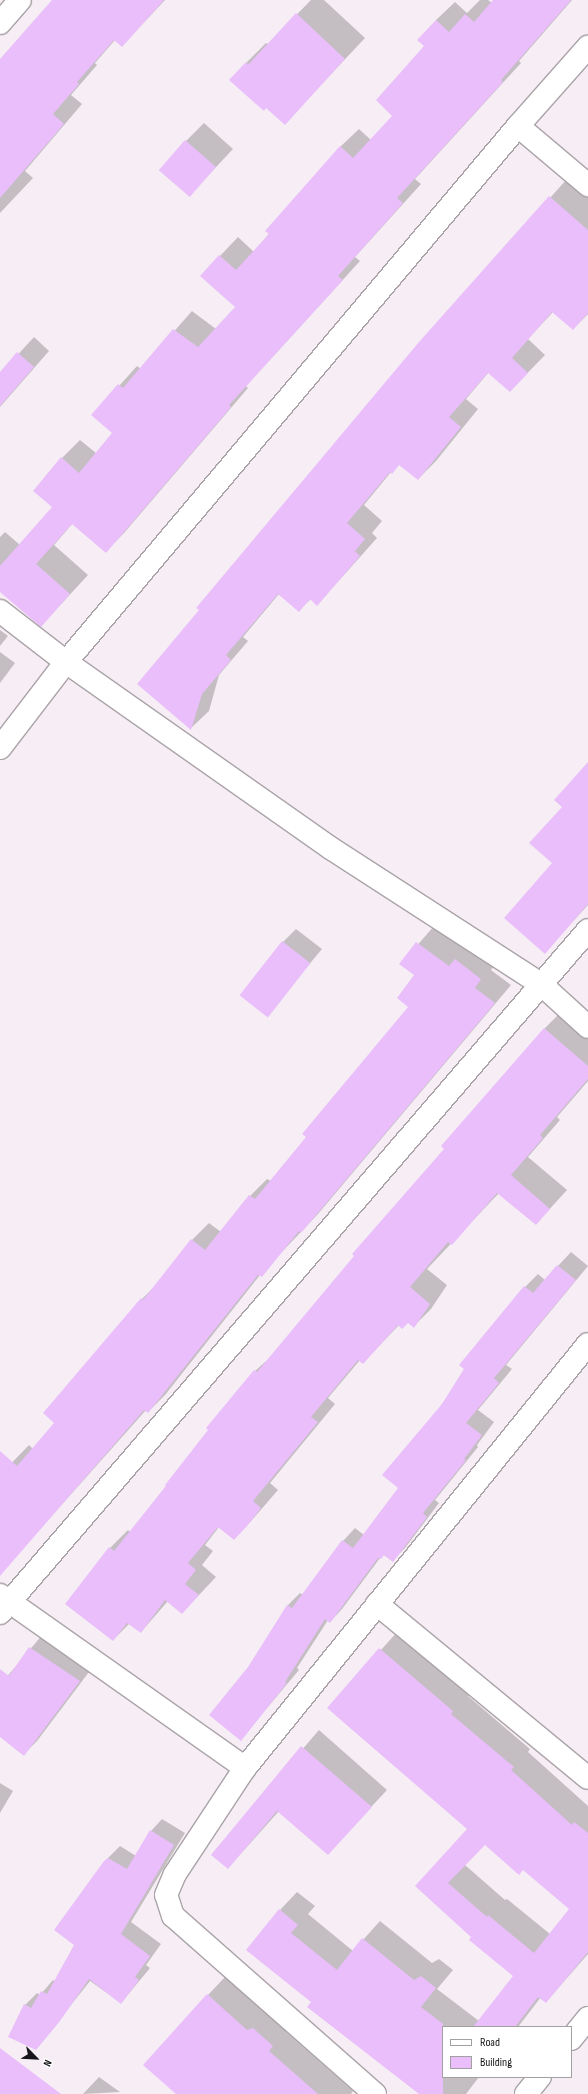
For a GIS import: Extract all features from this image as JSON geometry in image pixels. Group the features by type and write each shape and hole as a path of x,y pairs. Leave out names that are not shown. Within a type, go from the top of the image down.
{"street":[{"path":"0,22 20,0"},
{"path":"0,748 66,662 518,126 588,47"},
{"path":"518,126 588,185"},
{"path":"0,611 66,662 332,849 542,985 588,1028"},
{"path":"245,1768 3,1603 542,985 588,930"},
{"path":"375,2094 173,1916 166,1895 175,1874 245,1768 588,1344"},
{"path":"377,1604 588,1778"},
{"path":"572,2038 588,2018"},
{"path":"526,2094 539,2078"}],"building":[{"path":"52,0 164,0 122,47 114,40 77,82 79,84 53,114 64,124 0,198 0,59"},
{"path":"493,0 571,0 501,80 503,82 397,198 403,203 338,276 343,280 229,405 231,407 106,553 72,524 36,564 70,594 41,627 0,592 0,566 52,507 33,491 61,457 79,473 112,433 91,415 118,384 123,388 173,329 198,347 235,307 200,276 219,255 236,270 269,234 265,231 340,146 353,158 392,116 376,100 424,46 417,40 436,20 449,32 465,14 474,22"},
{"path":"296,13 345,59 285,125 266,108 264,111 229,80 246,62 248,65"},
{"path":"185,140 216,167 190,197 159,170"},
{"path":"549,196 588,230 588,313 573,330 552,312 512,358 528,373 510,392 488,373 449,417 461,427 418,480 399,465 392,474 390,472 347,523 365,539 355,551 360,556 317,606 310,599 299,612 278,594 226,655 231,660 202,694 191,730 137,684 199,610 196,608 419,342"},
{"path":"17,352 34,367 0,406 0,372"},
{"path":"588,762 588,904 545,954 504,918 552,863 529,843 562,807 554,800"},
{"path":"282,941 310,963 268,1018 240,995"},
{"path":"416,942 449,966 455,959 481,979 475,988 495,1003 301,1233 299,1231 262,1277 258,1275 148,1413 144,1410 0,1576 0,1451 17,1466 54,1423 43,1413 141,1298 143,1300 191,1239 205,1250 249,1195 255,1199 306,1137 302,1134 408,1007 397,998 414,975 399,964"},
{"path":"544,1028 588,1066 588,1079 540,1135 543,1138 511,1175 550,1209 536,1225 497,1193 452,1245 448,1242 410,1287 430,1304 414,1328 408,1323 402,1329 398,1325 363,1364 358,1360 311,1417 318,1422 253,1501 261,1508 247,1526 234,1540 218,1527 188,1563 196,1570 185,1584 199,1595 182,1614 165,1600 141,1633 127,1623 113,1641 65,1604 109,1547 114,1551 208,1430 206,1428 254,1370 257,1372 354,1256 352,1254 444,1149 441,1146"},
{"path":"557,1265 576,1280 494,1378 499,1383 466,1423 482,1435 464,1459 466,1460 423,1513 427,1517 393,1562 384,1555 381,1559 378,1558 330,1623 325,1619 285,1682 287,1683 241,1741 209,1715 248,1667 287,1605 292,1608 342,1540 353,1548 398,1488 382,1475 442,1404 464,1369 459,1365 524,1286 533,1293"},
{"path":"29,1647 80,1681 24,1756 0,1737 0,1669 9,1676"},
{"path":"379,1648 453,1711 451,1714 514,1767 511,1770 572,1825 574,1822 588,1833 588,1952 546,2003 538,1997 516,2026 474,2026 513,1976 469,1940 471,1937 415,1886 467,1829 327,1708","holes":["485,1845 519,1875 523,1870 569,1909 534,1953 488,1915 487,1917 448,1883"]},
{"path":"301,1746 372,1807 328,1855 277,1811 228,1869 211,1855"},
{"path":"150,1830 174,1845 121,1934 150,1956 135,1977 139,1980 121,2004 89,1979 60,2021 36,2050 8,2037 24,2004 31,2008 41,1991 47,1994 74,1945 54,1930 104,1861 108,1858 127,1869"},
{"path":"279,1909 298,1925 291,1933 337,1970 362,1938 414,1980 421,1976 436,1988 421,2007 443,2024 443,2094 419,2094 307,2007 311,2002 246,1950"},
{"path":"207,1994 247,2030 253,2028 273,2046 269,2051 318,2094 176,2094 143,2065"},
{"path":"0,2048 61,2094 0,2094"}]}
